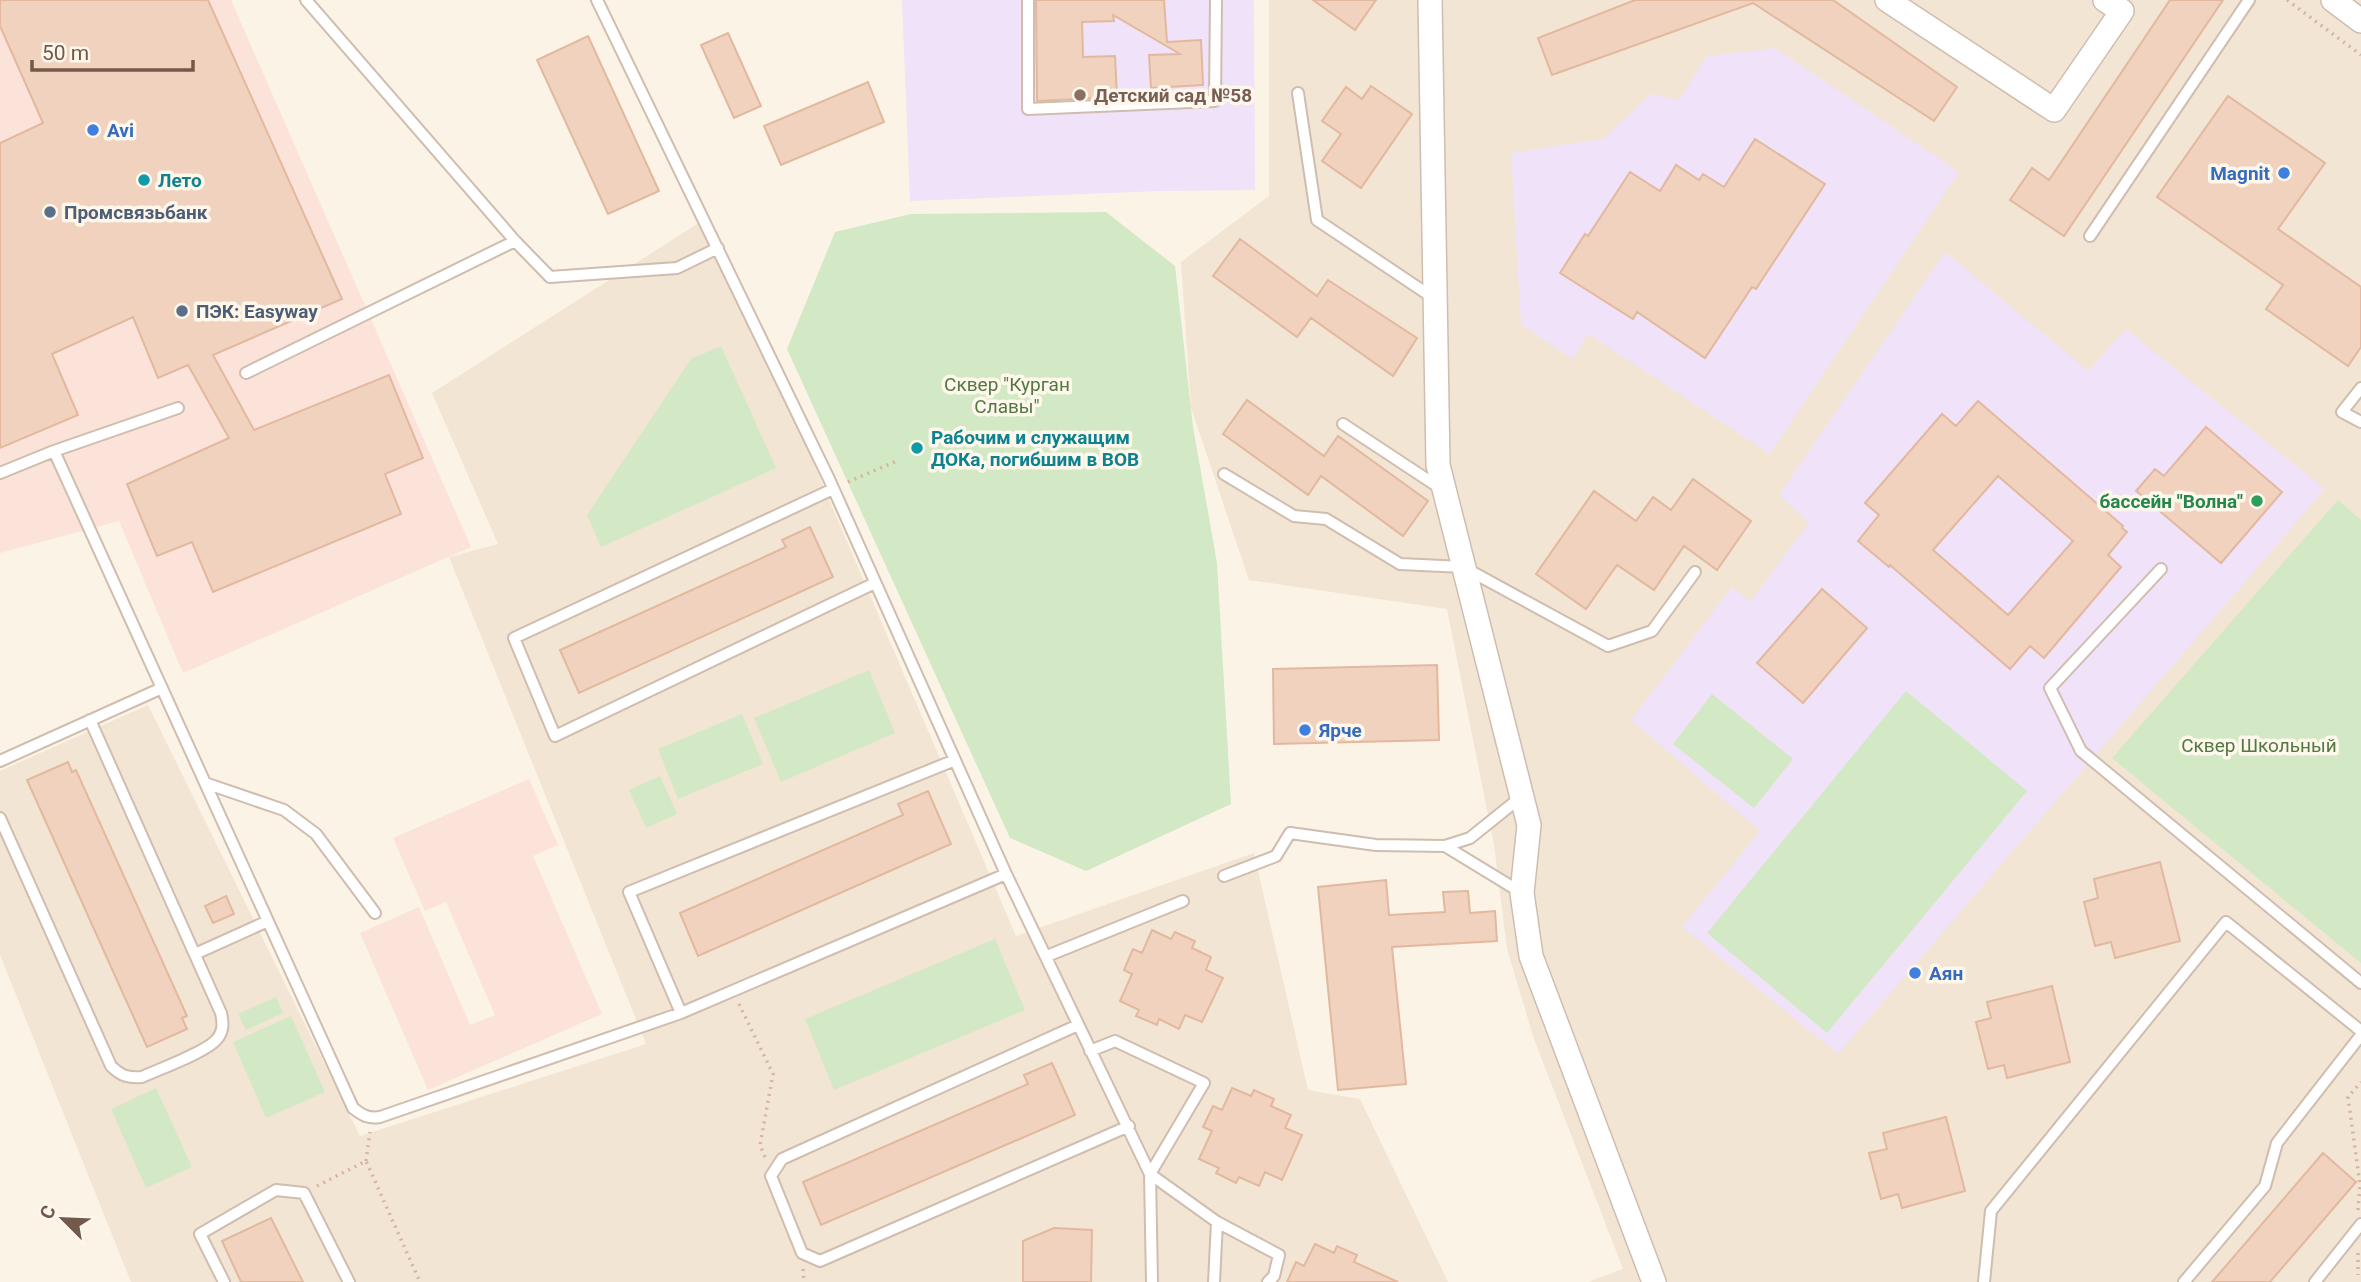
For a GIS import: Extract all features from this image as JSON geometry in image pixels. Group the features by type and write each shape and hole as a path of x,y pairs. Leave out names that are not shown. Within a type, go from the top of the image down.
{"street":[{"path":"1430,0 1438,466 1529,825 1522,893 1531,957 1654,1282"},
{"path":"1887,0 2054,110 2122,11 2105,0"},
{"path":"2333,0 2361,21"}],"lane":[{"path":"306,0 515,241 550,277 677,268 718,248"},
{"path":"597,0 833,489 1006,874 1150,1174 1152,1282"},
{"path":"1027,0 1028,109 1215,101 1216,0"},
{"path":"2090,236 2249,0"},
{"path":"1298,93 1317,220 1435,299"},
{"path":"246,373 515,241"},
{"path":"2361,388 2342,412 2361,422"},
{"path":"0,473 54,451 178,408"},
{"path":"1343,424 1444,491"},
{"path":"54,451 353,1108 362,1115 372,1118 681,1013 1006,874"},
{"path":"1224,474 1294,516 1326,519 1400,564 1463,567 1608,646 1652,631 1695,572"},
{"path":"833,489 514,638 555,736 875,583"},
{"path":"2161,569 2050,688 2081,751 2361,983"},
{"path":"0,761 162,688"},
{"path":"0,818 111,1066 119,1074 130,1078 142,1077 208,1047 218,1038 224,1024 221,1013 90,720"},
{"path":"681,1013 629,891 955,760"},
{"path":"205,783 284,810 316,834 375,913"},
{"path":"1224,876 1276,856 1290,833 1376,845 1446,846 1470,838 1522,796"},
{"path":"1446,846 1522,893"},
{"path":"1046,956 1183,901"},
{"path":"195,954 268,921"},
{"path":"1984,1282 1991,1211 2226,922 2361,1033 2277,1143 2264,1186 2184,1282"},
{"path":"1078,1025 782,1159 771,1176 802,1253 820,1261 1129,1126"},
{"path":"1090,1051 1115,1041 1205,1083 1150,1174"},
{"path":"1150,1174 1217,1222 1279,1255 1274,1276 1269,1282"},
{"path":"224,1282 200,1234 276,1190 304,1193 349,1282"},
{"path":"1214,1282 1217,1222"},
{"path":"2315,1282 2359,1226"}],"path":[{"path":"2287,0 2361,55"},
{"path":"833,489 899,460"},
{"path":"733,991 773,1074 760,1144 771,1176"},
{"path":"2358,1275 2360,1185 2348,1097 2361,1082"},
{"path":"372,1118 366,1161 420,1282"},
{"path":"304,1193 366,1161"}],"shaded area":[{"path":"0,0 231,0 471,547 183,673 119,521 0,553"},
{"name":"Детский сад №58","path":"902,0 1254,0 1255,190 910,201"},
{"path":"1269,0 2361,0 2361,1282 1588,1282 1623,1269 1534,1039 1507,949 1494,845 1447,609 1249,580 1191,408 1181,262 1269,196"},
{"path":"1775,48 1959,172 1770,454 1588,334 1573,359 1521,325 1511,153 1603,139 1651,94 1679,100 1707,56"},
{"path":"708,217 1016,936 1254,853 1308,1090 1360,1099 1448,1282 131,1282 0,955 0,771 148,705 360,1136 646,1044 449,557 498,544 432,393"},
{"path":"1945,252 2088,371 2126,329 2325,489 1838,1054 1682,927 1760,831 1631,720 1732,587 1750,602 1809,523 1779,495"},
{"path":"529,779 558,845 533,856 602,1014 428,1090 360,933 419,907 470,1025 495,1015 446,902 425,911 393,838"}],"green space":[{"name":"Сквер \"Курган Славы\"","path":"1106,212 1175,266 1193,427 1217,563 1231,804 1086,871 1010,838 787,349 835,232 911,214"},
{"path":"721,346 776,468 601,547 587,515 691,359"},
{"name":"Сквер Школьный","path":"2338,500 2361,520 2361,963 2112,758"},
{"path":"869,670 895,733 781,782 754,718"},
{"path":"1906,691 2027,791 1827,1033 1707,933"},
{"path":"1712,694 1793,759 1754,808 1673,744"},
{"path":"742,714 763,764 678,799 658,749"},
{"path":"660,776 677,814 646,828 629,790"},
{"path":"995,939 1025,1010 834,1090 805,1019"},
{"path":"276,997 283,1013 246,1030 238,1014"},
{"path":"291,1016 325,1092 266,1118 233,1042"},
{"path":"156,1088 192,1167 146,1188 111,1109"}],"building":[{"name":"Лето","path":"0,0 208,0 342,299 213,355 254,430 389,375 423,458 385,474 401,514 213,592 192,542 157,556 127,484 229,438 188,365 158,378 133,317 52,354 78,415 0,448 0,143 43,123 0,26"},
{"path":"1036,0 1164,0 1167,42 1201,40 1203,85 1151,88 1149,55 1180,54 1113,15 1114,21 1082,22 1083,57 1115,56 1117,97 1037,101"},
{"path":"1313,0 1376,0 1355,30"},
{"path":"1635,0 1833,0 1957,87 1934,121 1753,3 1552,75 1538,38"},
{"path":"2170,0 2223,0 2064,236 2010,200 2032,168 2049,180"},
{"path":"728,33 761,106 734,118 701,45"},
{"path":"588,36 659,191 608,214 537,60"},
{"path":"868,82 884,122 781,165 764,126"},
{"path":"1371,86 1412,114 1361,188 1322,161 1341,134 1322,121 1346,87 1362,99"},
{"path":"2228,96 2325,163 2278,229 2361,287 2361,347 2348,366 2266,309 2283,285 2157,197"},
{"path":"1755,139 1825,184 1756,289 1752,287 1705,358 1637,312 1633,319 1560,273 1630,172 1660,191 1676,165 1699,180 1703,174 1724,187"},
{"path":"1240,239 1317,296 1328,280 1417,338 1393,376 1311,318 1297,337 1213,276"},
{"path":"1247,400 1324,456 1338,436 1428,501 1403,536 1321,476 1308,495 1223,434"},
{"path":"1978,401 2127,532 2108,555 2121,567 2044,658 2030,646 2010,669 1890,565 1889,567 1858,541 1879,515 1865,503 1942,414 1956,426","holes":["1998,476 2073,541 2008,615 1933,550"]},
{"path":"2206,427 2282,492 2221,563 2136,491 2155,469 2164,476"},
{"path":"1693,479 1751,521 1717,570 1684,546 1654,590 1617,565 1586,609 1536,574 1594,491 1636,521 1653,497 1671,510"},
{"path":"810,527 833,577 579,693 560,650 786,547 782,540"},
{"path":"1822,589 1867,628 1803,703 1757,663"},
{"path":"1437,665 1439,740 1274,744 1273,669"},
{"path":"68,762 72,772 76,770 187,1016 182,1018 187,1029 147,1047 27,780"},
{"path":"928,791 951,844 698,956 680,913 903,815 898,804"},
{"path":"2160,862 2180,941 2115,958 2111,942 2095,946 2084,902 2098,898 2094,879"},
{"path":"1386,880 1389,915 1445,912 1443,892 1468,891 1470,913 1495,911 1497,941 1392,947 1406,1084 1338,1090 1318,887"},
{"path":"226,896 234,914 213,923 205,906"},
{"path":"1152,930 1171,939 1175,932 1195,941 1192,948 1211,957 1206,970 1223,978 1202,1022 1185,1015 1179,1029 1159,1019 1157,1025 1136,1016 1139,1010 1120,1001 1132,974 1124,970 1133,949 1142,953"},
{"path":"2052,986 2070,1062 2007,1078 2004,1065 1988,1069 1976,1022 1991,1018 1987,1002"},
{"path":"1052,1063 1075,1115 821,1225 803,1182 1028,1084 1024,1075"},
{"path":"1232,1088 1251,1096 1254,1090 1274,1099 1271,1106 1291,1115 1285,1128 1302,1135 1282,1180 1265,1172 1259,1186 1239,1177 1236,1183 1216,1173 1219,1168 1199,1159 1212,1131 1203,1127 1213,1106 1222,1110"},
{"path":"1946,1117 1965,1191 1902,1208 1898,1194 1881,1199 1869,1153 1887,1149 1883,1133"},
{"path":"2323,1153 2356,1182 2270,1282 2212,1282"},
{"path":"271,1218 303,1282 241,1282 222,1241"},
{"path":"1054,1228 1092,1230 1091,1282 1023,1282 1023,1241"},
{"path":"1315,1244 1334,1253 1337,1246 1357,1255 1354,1262 1398,1282 1287,1282 1296,1262 1304,1266"}],"place":[{"name":"Детский сад №58","path":"1080,95"},
{"name":"Avi","path":"93,130"},
{"name":"Magnit","path":"2284,173"},
{"name":"Лето","path":"144,180"},
{"name":"Промсвязьбанк","path":"50,212"},
{"name":"ПЭК: Easyway","path":"182,311"},
{"name":"Рабочим и служащим ДОКа, погибшим в ВОВ","path":"917,448"},
{"name":"бассейн \"Волна\"","path":"2257,501"},
{"name":"Ярче","path":"1305,730"},
{"name":"Аян","path":"1915,973"}]}
